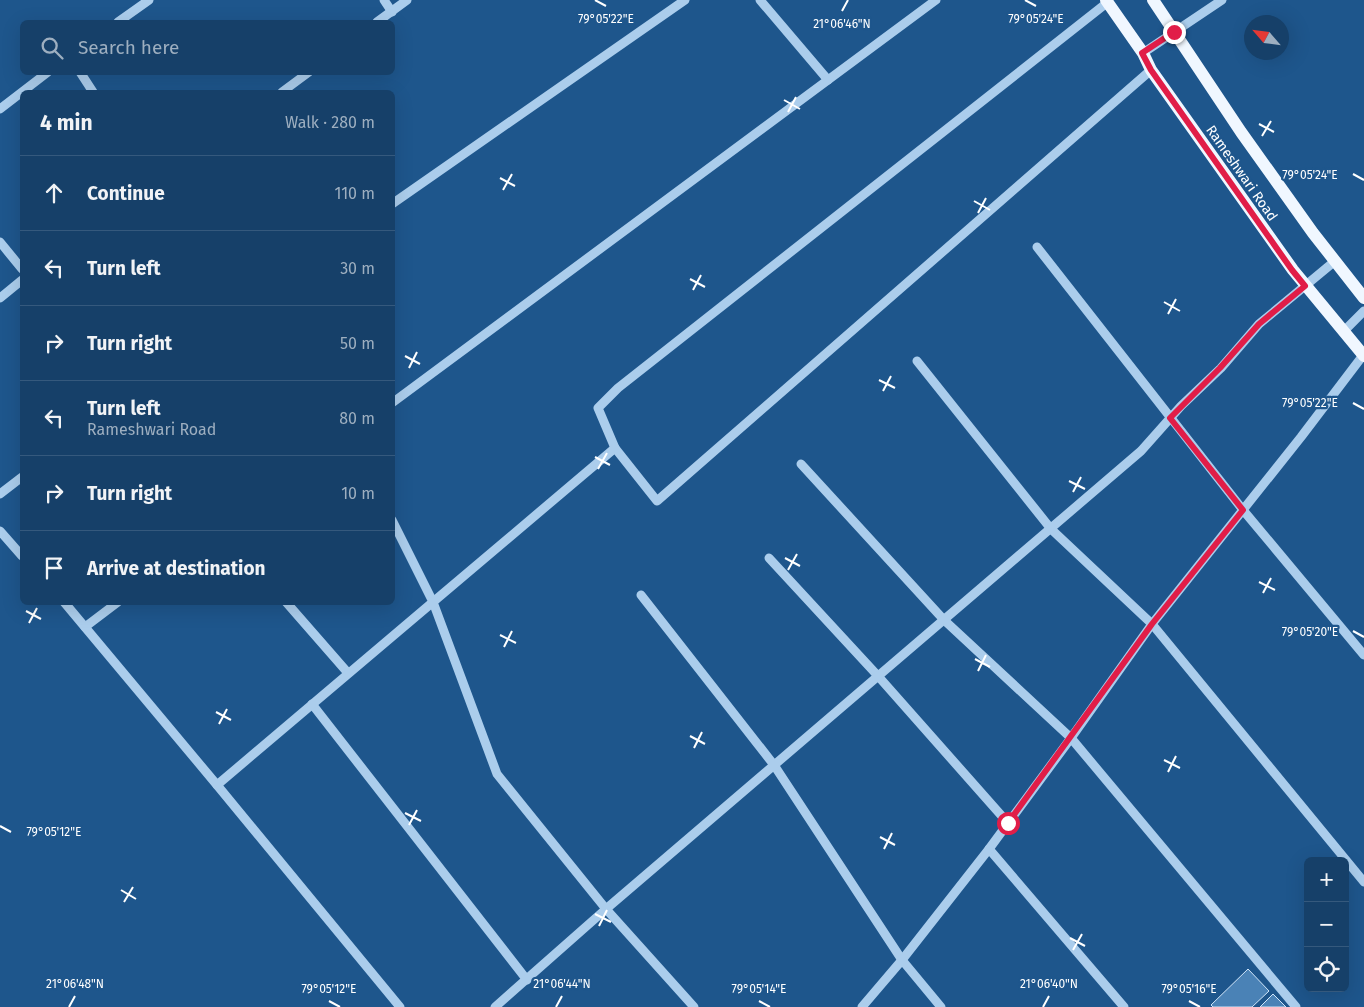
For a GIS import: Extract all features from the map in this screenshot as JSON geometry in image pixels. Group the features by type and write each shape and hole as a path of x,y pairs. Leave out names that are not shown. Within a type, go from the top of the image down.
{"main road":[{"path":"1153,0 1241,132 1313,233 1364,298"},
{"name":"Rameshwari Road","path":"1107,1 1142,53 1151,70 1292,270 1364,355"}],"street":[{"path":"121,20 149,0"},
{"path":"384,0 392,12"},
{"path":"380,20 407,0"},
{"path":"395,202 685,0"},
{"path":"760,0 828,80"},
{"path":"395,401 936,0"},
{"path":"1142,53 1222,0"},
{"path":"1107,1 618,388 598,408 615,448 657,501 1151,70"},
{"path":"24,90 44,75"},
{"path":"82,75 91,90"},
{"path":"285,90 305,75"},
{"path":"0,108 20,93"},
{"path":"0,242 20,267"},
{"path":"1037,247 1243,510 1364,655"},
{"path":"495,1007 606,909 1141,451 1259,324 1335,261"},
{"path":"0,298 20,282"},
{"path":"1343,332 1364,311"},
{"path":"862,1007 902,960 989,849 1152,624 1364,355"},
{"path":"917,361 1050,528 1152,624 1364,882"},
{"path":"217,785 615,448"},
{"path":"801,464 944,620 1071,738 1296,1007"},
{"path":"0,494 20,479"},
{"path":"395,526 433,602 497,774 606,909 694,1007"},
{"path":"0,531 20,554"},
{"path":"769,558 878,676 1008,823"},
{"path":"641,595 774,765 902,960 941,1007"},
{"path":"67,605 400,1007"},
{"path":"85,627 114,605"},
{"path":"289,605 348,674"},
{"path":"312,704 527,980"},
{"path":"989,849 1124,1007"}],"building":[{"path":"1248,969 1269,991 1252,1007 1213,1007 1211,1005"},
{"path":"1273,994 1286,1007 1260,1007"}],"route":[{"path":"1008,823 1152,624 1243,510 1170,418 1220,368 1259,324 1305,286 1151,70 1142,53 1174,32"}]}
